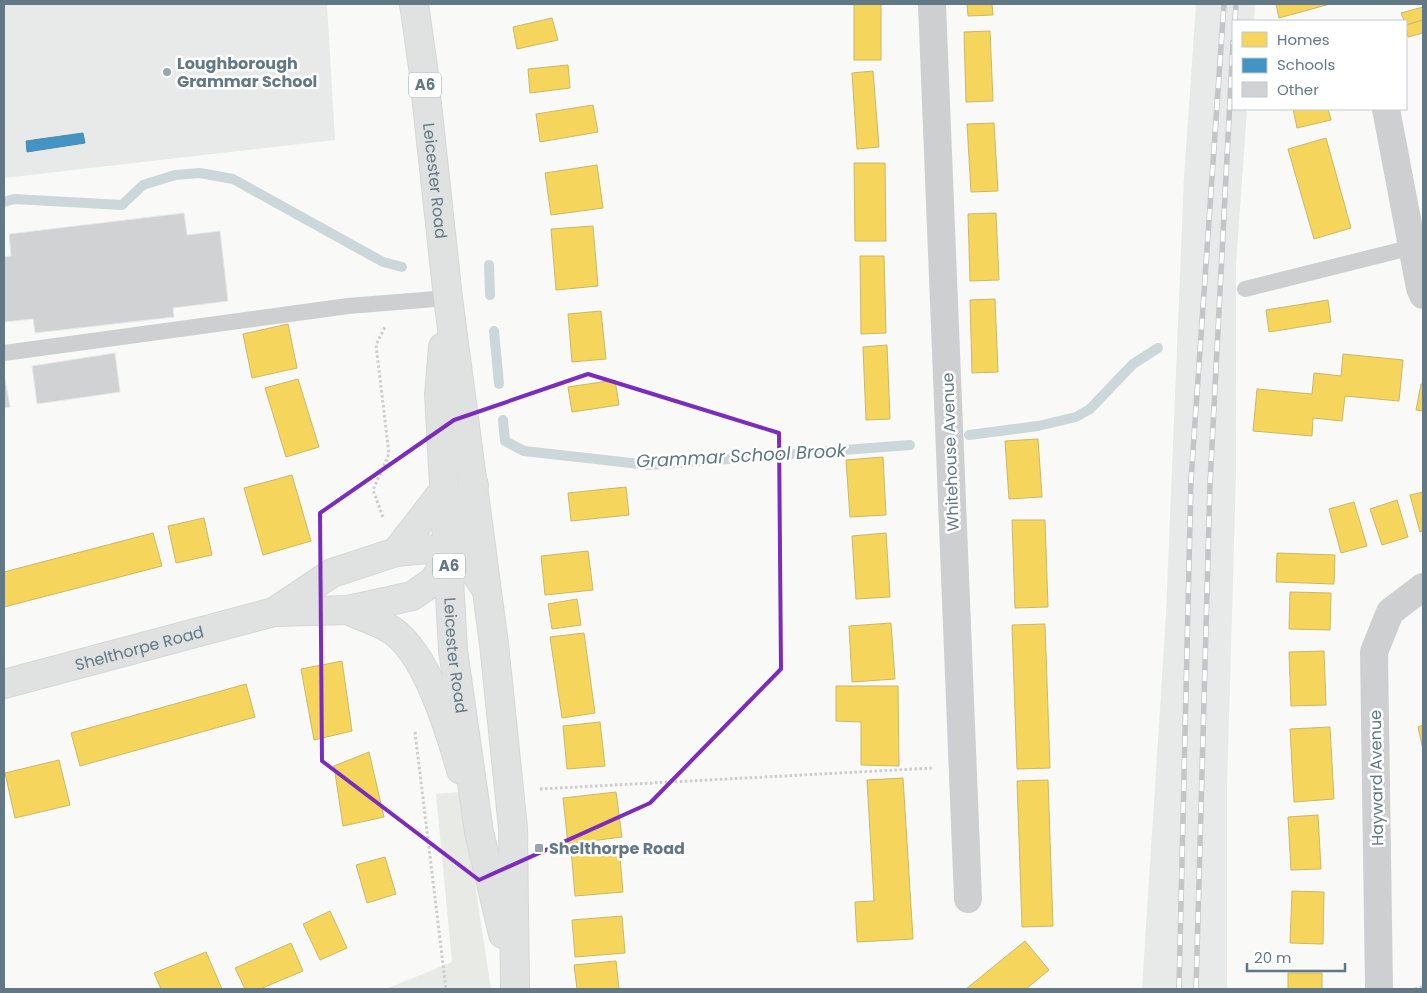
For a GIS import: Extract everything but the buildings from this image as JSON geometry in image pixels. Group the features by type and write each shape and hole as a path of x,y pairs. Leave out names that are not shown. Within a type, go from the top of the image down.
{"main road":[{"name":"Leicester Road","path":"414,4 423,66 448,298 474,485 514,828 514,984"},
{"name":"Leicester Road","path":"448,298 439,394 453,650 479,832 514,984"},
{"name":"Shelthorpe Road","path":"4,684 274,612 348,610 412,596 434,580 448,555 464,520 474,485"},
{"path":"396,552 445,489"},
{"name":"Shelthorpe Road","path":"274,612 332,573 396,552 427,549 448,555 470,565 486,589"},
{"name":"Shelthorpe Road","path":"348,610 393,631 412,651 450,728 479,832"}],"street":[{"name":"Whitehouse Avenue","path":"932,4 968,899"},
{"path":"1386,110 1420,288 1423,294"},
{"name":"Hayward Avenue","path":"1379,989 1374,652 1390,612 1423,586"}],"lane":[{"path":"1245,290 1413,247"},
{"path":"4,353 348,306 448,298"}],"path":[{"path":"396,552 373,490 389,454 376,345 398,301"},
{"path":"414,722 446,989"},
{"path":"509,790 847,775 962,766"},
{"path":"1414,989 1423,987"}],"highlighted area":[{"path":"588,374 779,433 781,669 650,803 479,880 322,761 320,513 454,420"}],"shaded area":[{"name":"Loughborough Grammar School","path":"4,4 327,4 335,140 4,178"},
{"path":"1196,4 1255,4 1254,20 1232,20 1232,110 1247,110 1236,265 1236,473 1227,789 1227,989 1142,989 1166,615 1184,177"},
{"path":"461,792 491,989 386,989 452,962 436,794"}],"waterway":[{"name":"Grammar School Brook","path":"4,202 14,199 122,205 143,185 175,175 200,173 233,179 383,262 402,267"},
{"name":"Grammar School Brook","path":"489,265 490,295"},
{"name":"Grammar School Brook","path":"494,331 499,384"},
{"name":"Grammar School Brook","path":"969,435 1038,426 1076,417 1090,409 1133,364 1158,348"},
{"name":"Grammar School Brook","path":"503,420 505,441 524,451 649,465 910,445"}],"railway":[{"path":"1179,989 1191,480 1224,4"},
{"path":"1235,20 1236,4"},
{"path":"1196,989 1210,484 1232,61"}],"place":[{"name":"Loughborough Grammar School","path":"167,72"},
{"name":"Shelthorpe Road","path":"539,848"}]}
